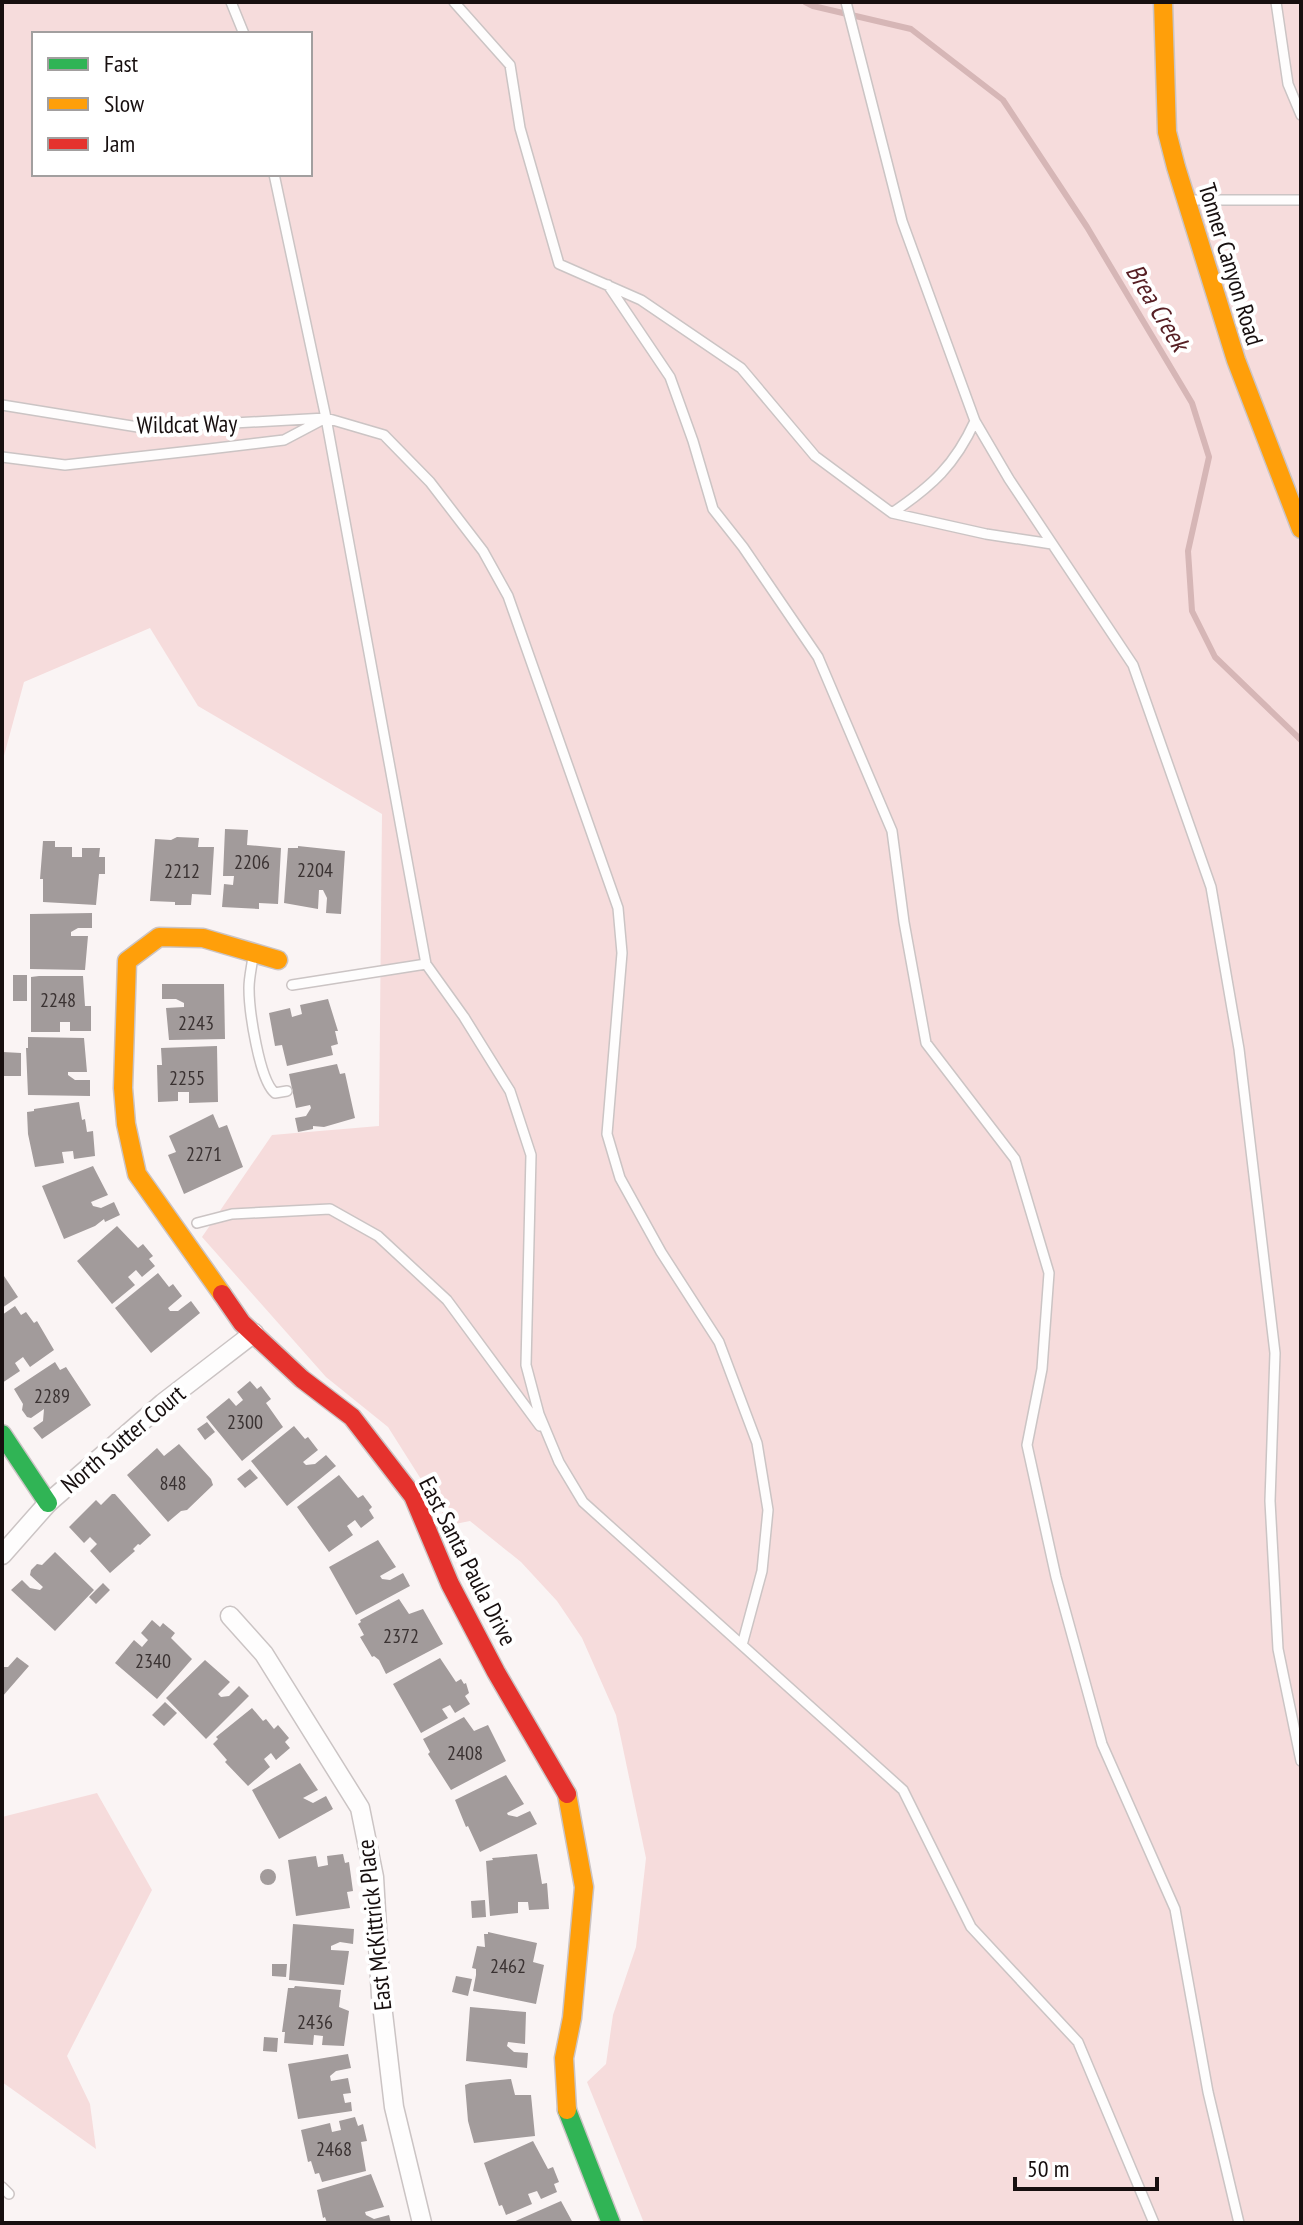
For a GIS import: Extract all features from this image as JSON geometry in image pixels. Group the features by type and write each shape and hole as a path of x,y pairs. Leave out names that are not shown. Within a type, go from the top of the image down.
{"street":[{"name":"Tonner Canyon Road","path":"1163,2 1167,132 1236,360 1301,529"},
{"name":"East Santa Paula Drive","path":"278,960 203,938 159,937 127,961 123,1088 126,1124 137,1174 242,1323 302,1379 352,1417 413,1496 450,1584 496,1672 569,1797 584,1887 572,2018 564,2058 567,2109 611,2223"},
{"name":"North Sutter Court","path":"2,1555 48,1503 163,1403 254,1333"},
{"path":"2,1434 48,1503"},
{"name":"East McKittrick Place","path":"230,1616 264,1654 360,1808 374,1877 381,1996 394,2107 422,2223"}],"lane":[{"path":"231,2 243,32"},
{"path":"454,2 510,65 520,128 559,264 641,300 741,368 815,456 892,513 986,534 1052,544"},
{"path":"846,2 902,221 975,421 1009,479 1133,665 1211,887 1239,1049 1275,1353 1270,1501 1278,1649 1301,1761"},
{"path":"1276,2 1288,84 1301,115"},
{"path":"274,176 326,418 426,964 464,1017 510,1091 531,1155 526,1365 539,1414 559,1462 583,1502 903,1790 971,1927 1078,2042 1154,2223"},
{"path":"1186,200 1301,200"},
{"path":"608,285 670,377 713,509 743,547 818,657 892,831 904,922 926,1043 1015,1159 1049,1273 1042,1369 1027,1445 1056,1577 1102,1744 1175,1909 1208,2092 1239,2223"},
{"name":"Wildcat Way","path":"2,405 144,428 326,418 384,435 430,482 483,551 508,596 618,908 622,953 607,1134 620,1178 661,1252 719,1342 757,1443 768,1510 762,1571 742,1645"},
{"path":"2,457 65,465 284,440 326,418"},
{"path":"892,513 922,493 945,471 962,449 975,421"},
{"path":"253,952 249,988 253,1024 265,1076 275,1093 287,1091"},
{"path":"292,985 426,964"},
{"path":"197,1223 232,1214 330,1209 378,1236 447,1300 549,1438"}],"shaded area":[{"path":"2,2 1301,2 1301,2223 644,2223 587,2082 606,2064 613,2015 636,1947 646,1858 616,1715 582,1638 557,1601 521,1562 470,1521 450,1525 388,1427 326,1377 202,1237 272,1135 379,1126 382,814 198,706 150,628 24,682 2,763"},
{"path":"97,1793 152,1890 67,2056 90,2104 96,2149 2,2082 2,1817"}],"building":[{"path":"225,829 248,830 247,845 281,848 278,904 259,903 259,909 222,907 224,884 233,885 234,876 223,876"},
{"path":"177,837 199,838 198,847 214,847 211,895 192,894 191,905 150,901 155,839 171,840"},
{"path":"43,841 55,841 55,847 72,847 72,857 82,857 82,848 100,848 99,857 105,857 105,874 99,874 96,905 43,902 43,879 40,879"},
{"path":"298,846 345,851 341,914 326,913 327,898 323,890 319,890 318,909 284,903 288,848"},
{"path":"92,913 92,928 78,928 71,932 71,936 88,936 85,970 30,969 30,914"},
{"path":"13,975 27,975 27,1001 13,1001"},
{"path":"83,976 85,1006 91,1006 91,1031 70,1031 70,1022 60,1022 60,1032 31,1032 31,977"},
{"path":"162,984 224,984 225,1039 169,1040 166,1008 184,1007 184,1003 176,999 162,999"},
{"path":"328,999 338,1031 335,1031 338,1044 331,1046 333,1055 287,1066 282,1045 275,1046 269,1013 290,1008 292,1017 302,1014 300,1005"},
{"path":"28,1037 84,1038 87,1072 68,1072 68,1075 75,1080 90,1080 90,1096 28,1095"},
{"path":"217,1046 218,1102 189,1103 189,1092 178,1092 178,1101 158,1102 157,1065 162,1065 161,1048"},
{"path":"3,1052 21,1053 21,1076 2,1076"},
{"path":"337,1064 340,1074 345,1073 355,1118 298,1132 295,1118 306,1116 311,1108 310,1105 296,1108 289,1074"},
{"path":"79,1102 87,1132 93,1131 95,1156 74,1159 73,1151 62,1152 64,1163 35,1167 27,1112"},
{"path":"213,1114 219,1128 227,1125 243,1167 184,1194 168,1155 176,1152 169,1136"},
{"path":"93,1166 108,1195 91,1202 93,1206 101,1208 114,1202 120,1215 105,1222 104,1219 64,1239 42,1186"},
{"path":"117,1226 138,1248 143,1244 153,1256 149,1259 155,1266 142,1277 136,1270 128,1277 135,1285 112,1304 77,1261"},
{"path":"2,1273 18,1297 2,1308"},
{"path":"158,1273 169,1287 173,1284 182,1296 168,1308 170,1311 178,1311 191,1301 200,1313 151,1353 115,1308"},
{"path":"15,1306 21,1315 26,1312 34,1323 37,1321 54,1350 30,1367 23,1357 15,1363 20,1371 2,1383 2,1315"},
{"path":"55,1362 60,1370 66,1367 91,1405 42,1439 33,1428 43,1421 44,1409 31,1418 27,1417 14,1389"},
{"path":"250,1381 257,1389 261,1386 271,1399 266,1403 283,1427 242,1461 206,1417 229,1398 236,1406 243,1400 237,1392"},
{"path":"207,1422 215,1432 205,1440 197,1429"},
{"path":"294,1426 318,1450 303,1462 306,1465 315,1464 326,1455 336,1466 287,1506 251,1461"},
{"path":"179,1444 213,1485 187,1510 168,1522 127,1475 157,1448 164,1456"},
{"path":"250,1469 258,1478 245,1488 237,1479"},
{"path":"339,1475 358,1498 363,1495 372,1507 369,1510 374,1518 361,1528 355,1520 347,1526 353,1535 329,1552 297,1507"},
{"path":"112,1494 151,1535 110,1573 90,1551 97,1544 90,1537 84,1543 69,1527 96,1500 101,1505"},
{"path":"378,1540 396,1567 380,1576 382,1579 390,1580 403,1573 410,1586 356,1615 329,1567"},
{"path":"55,1552 94,1590 55,1631 11,1590 22,1580 30,1588 40,1590 43,1587 30,1575 31,1570 37,1564 42,1565"},
{"path":"103,1583 110,1590 96,1604 89,1597"},
{"path":"399,1599 409,1614 423,1609 443,1644 386,1674 360,1637 364,1635 358,1624"},
{"path":"152,1620 160,1627 163,1623 175,1633 171,1638 192,1659 157,1699 115,1663 134,1640 142,1647 148,1640 141,1633"},
{"path":"17,1657 29,1666 2,1697 2,1667 8,1667"},
{"path":"440,1658 456,1682 461,1679 466,1683 469,1693 465,1696 470,1704 455,1713 450,1705 442,1709 448,1718 421,1733 393,1684"},
{"path":"205,1660 230,1682 218,1694 221,1697 229,1696 239,1686 249,1696 206,1739 166,1698"},
{"path":"165,1702 177,1713 164,1726 152,1715"},
{"path":"252,1708 274,1729 278,1725 289,1738 285,1742 290,1748 276,1760 271,1753 264,1759 270,1767 248,1786 213,1744 218,1739 216,1737"},
{"path":"464,1717 474,1731 488,1725 506,1761 451,1790 428,1754 430,1752 423,1739"},
{"path":"300,1763 318,1790 303,1798 313,1803 326,1796 333,1809 279,1839 252,1790"},
{"path":"506,1775 524,1804 508,1815 517,1817 530,1811 537,1824 480,1852 455,1800"},
{"path":"343,1854 345,1863 349,1862 353,1891 347,1892 350,1908 296,1916 288,1860 316,1856 318,1867 328,1865 327,1856"},
{"path":"537,1854 542,1884 547,1883 549,1909 529,1910 528,1902 518,1902 518,1913 490,1916 486,1861"},
{"path":"268,1869 276,1877 268,1885 260,1877"},
{"path":"485,1900 486,1917 472,1918 471,1901"},
{"path":"293,1924 354,1929 353,1944 340,1942 331,1946 331,1950 349,1951 344,1985 289,1980"},
{"path":"488,1932 537,1943 533,1962 544,1965 536,2004 473,1991 476,1969 472,1968 477,1946 485,1947 484,1934"},
{"path":"272,1964 287,1964 286,1977 272,1976"},
{"path":"456,1976 472,1979 468,1996 452,1992"},
{"path":"288,1988 341,1990 339,2007 349,2011 344,2046 322,2045 323,2036 314,2035 313,2045 284,2043 285,2032 282,2032"},
{"path":"470,2007 526,2012 525,2044 508,2042 507,2046 514,2052 528,2053 527,2068 466,2061"},
{"path":"264,2037 278,2038 277,2052 263,2051"},
{"path":"348,2054 351,2068 336,2071 330,2076 331,2081 348,2078 351,2093 343,2094 345,2103 351,2102 352,2111 298,2119 288,2064"},
{"path":"511,2079 515,2095 531,2095 535,2136 474,2143 468,2121 465,2085"},
{"path":"355,2117 358,2126 363,2124 367,2141 361,2142 366,2171 322,2182 319,2173 315,2174 311,2161 308,2162 301,2130 330,2123 332,2132 341,2130 339,2121"},
{"path":"533,2141 548,2169 553,2167 559,2182 554,2184 557,2192 541,2199 537,2191 528,2194 532,2204 506,2215 502,2205 499,2206 484,2163"},
{"path":"371,2174 384,2207 365,2212 366,2215 374,2219 389,2215 391,2223 327,2223 317,2190"},
{"path":"561,2201 573,2223 511,2223"}],"waterway":[{"name":"Brea Creek","path":"805,2 911,29 1003,100 1087,227 1192,403 1209,457 1188,551 1192,611 1215,657 1301,740"}],"traffic: fast":[{"path":"2,1434 48,1503"},
{"path":"567,2110 611,2223"}],"traffic: slow":[{"path":"1163,2 1167,132 1176,167 1236,360 1301,529"},
{"path":"222,1294 137,1174 126,1124 123,1088 127,961 159,937 203,938 278,960"},
{"path":"567,1794 584,1887 572,2018 564,2058 567,2110"}],"traffic: jam":[{"path":"222,1294 242,1323 302,1379 352,1417 413,1496 450,1584 496,1672 567,1794"}]}
